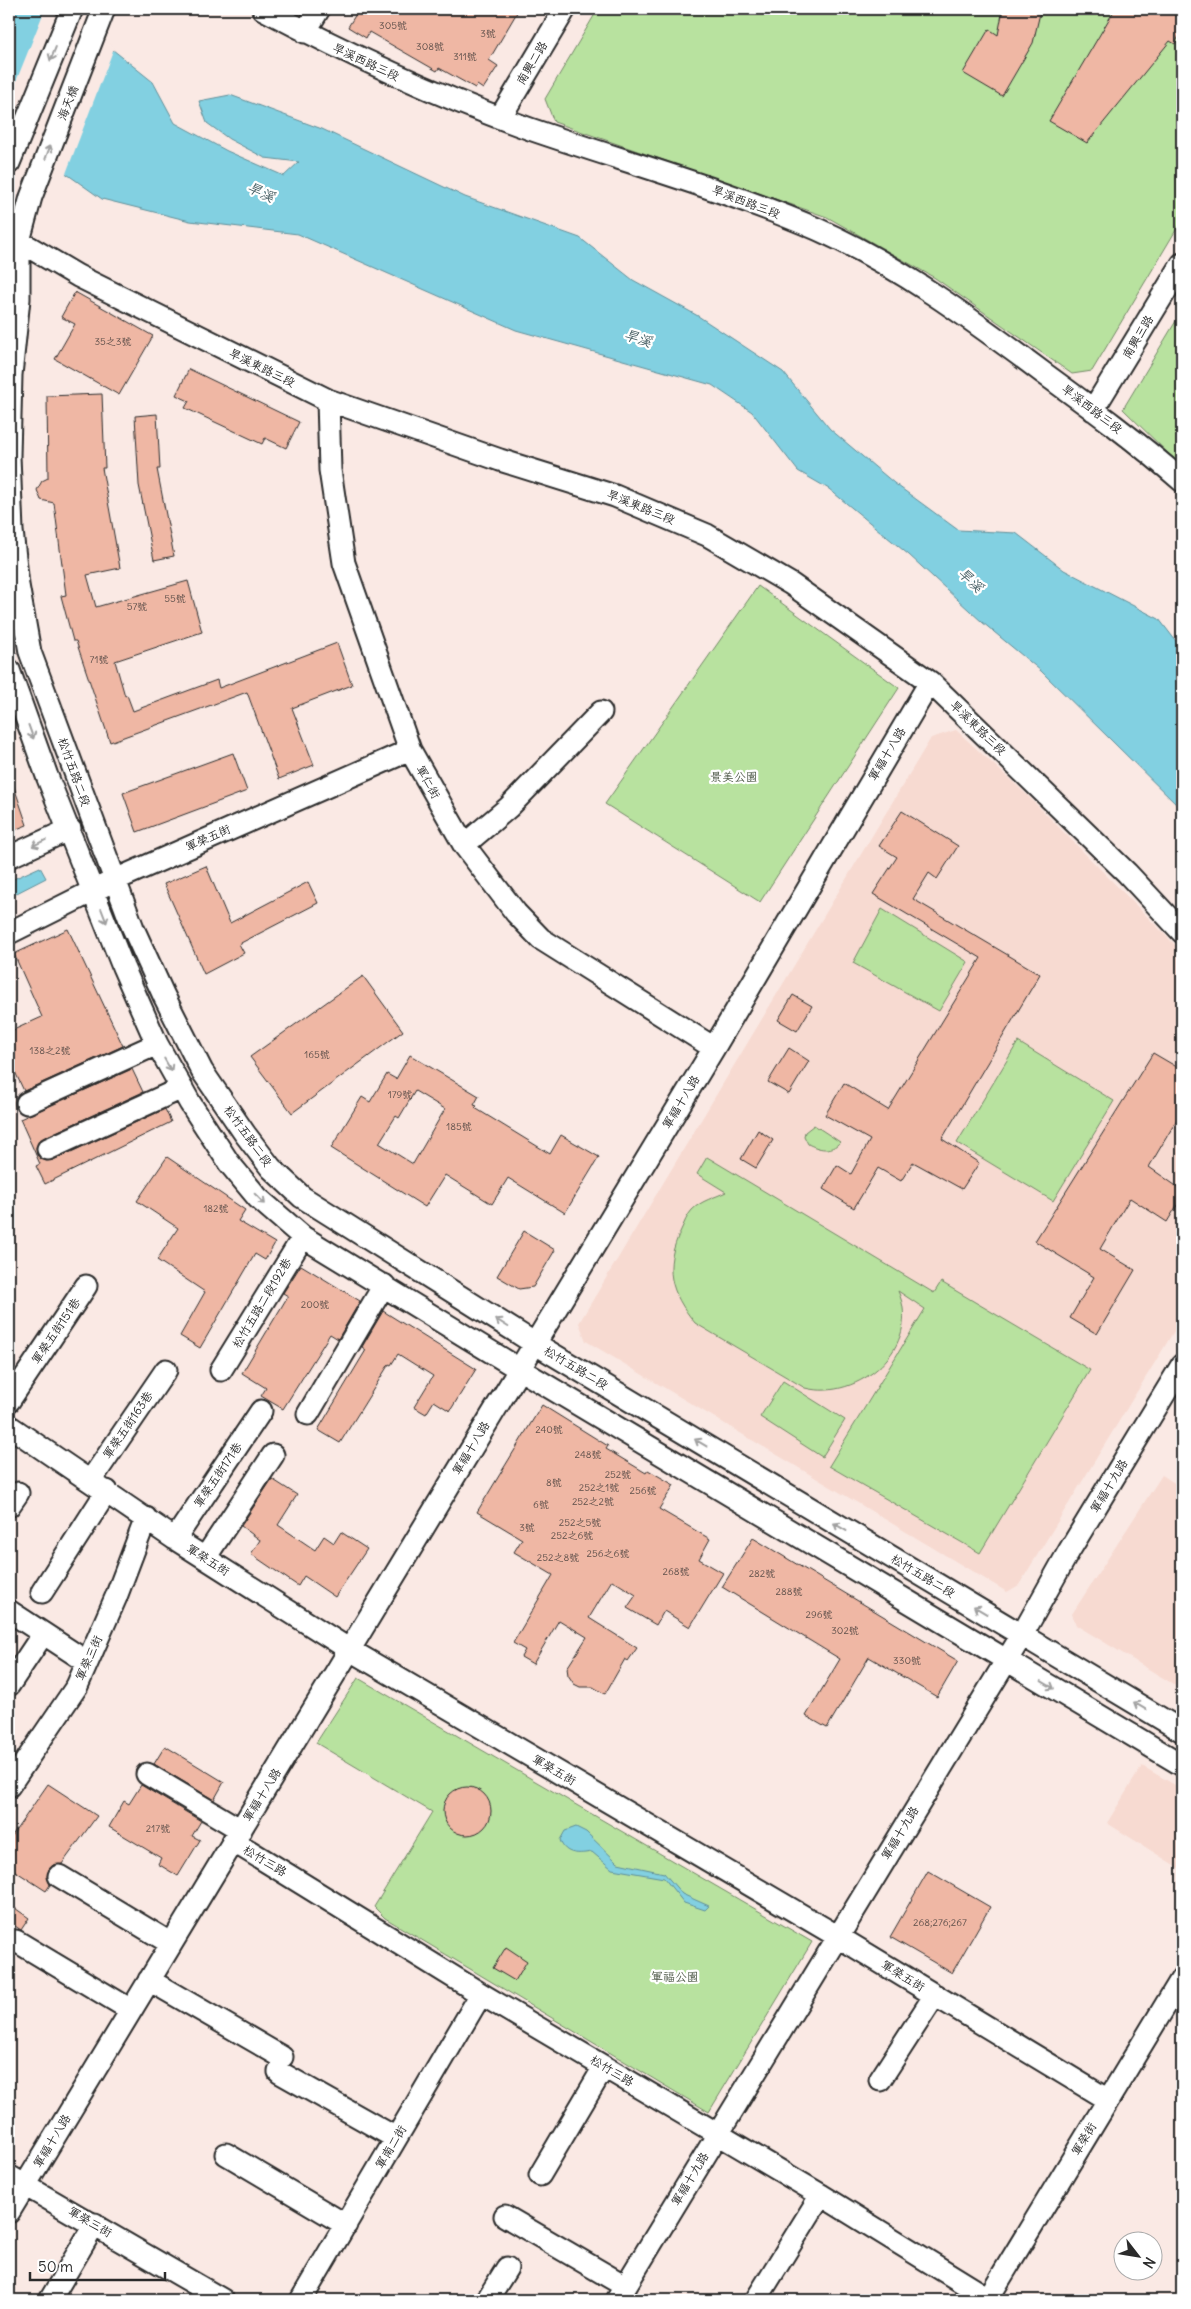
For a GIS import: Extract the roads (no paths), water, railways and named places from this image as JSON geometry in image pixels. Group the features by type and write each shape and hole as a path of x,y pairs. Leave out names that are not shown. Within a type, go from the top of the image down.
{"street":[{"path":"9,163 72,9"},
{"name":"海天橋","path":"31,197 104,9"},
{"name":"旱溪西路三段","path":"263,9 383,71 500,118 736,197 819,230 901,274 973,320 1094,410 1182,481"},
{"path":"305,32 319,9"},
{"name":"南興二路","path":"500,118 565,9"},
{"name":"松竹五路二段","path":"31,197 12,238 19,299 11,375 9,456 12,531 18,585 30,652 133,928 160,988 202,1071 270,1168 302,1197 534,1343 1182,1731"},
{"name":"旱溪東路三段","path":"12,238 59,265 183,330 328,400 500,460 615,496 707,535 791,584 930,682 1127,873 1182,932"},
{"name":"南興三路","path":"1094,410 1182,264"},
{"name":"軍仁街","path":"328,400 330,470 344,563 410,750 464,845 516,913 541,939 577,964 714,1048"},
{"name":"松竹五路二段","path":"9,670 47,776 94,889 123,967 157,1044 229,1163 258,1198 302,1236 518,1369 1182,1764"},
{"name":"軍福十八路","path":"9,2212 17,2181 131,2010 237,1836 714,1048 930,682"},
{"path":"464,845 509,807 600,712"},
{"name":"軍榮五街","path":"9,933 94,889 410,750"},
{"path":"9,857 70,829"},
{"path":"27,1103 157,1044"},
{"path":"48,1149 182,1088"},
{"name":"松竹五路二段192巷","path":"222,1370 302,1236"},
{"path":"308,1414 384,1285"},
{"name":"軍榮五街151巷","path":"9,1401 86,1286"},
{"name":"軍榮五街163巷","path":"42,1592 99,1485 166,1370"},
{"name":"軍福十九路","path":"621,2293 1022,1635 1069,1551 1180,1372"},
{"name":"軍榮五街171巷","path":"175,1539 261,1411"},
{"name":"軍榮五街","path":"9,1426 99,1485 175,1539 350,1650 838,1936 1108,2100"},
{"path":"205,1558 273,1455"},
{"name":"軍榮三街","path":"9,1786 77,1686 116,1597 146,1518"},
{"path":"9,1611 87,1662"},
{"path":"9,1685 43,1634"},
{"name":"松竹三路","path":"147,1774 237,1836 481,1994 716,2135 821,2195 989,2300"},
{"path":"59,1876 170,1944"},
{"path":"16,1941 131,2010"},
{"name":"軍榮街","path":"989,2300 1182,1978"},
{"path":"149,1980 396,2138"},
{"name":"軍南二街","path":"301,2300 481,1994"},
{"path":"880,2080 935,1995"},
{"path":"540,2175 604,2067"},
{"path":"226,2154 346,2225"},
{"name":"軍榮三街","path":"17,2181 223,2300"},
{"path":"756,2300 821,2195"},
{"path":"505,2216 621,2293"},
{"path":"50,2300 94,2224"},
{"path":"487,2300 507,2268"}],"water":[{"name":"旱溪","path":"9,9 62,9 153,82 175,123 227,151 284,176 299,162 265,158 229,139 207,123 199,101 230,95 322,129 465,197 580,238 633,280 698,316 783,372 830,429 894,483 958,530 1016,533 1064,570 1159,619 1182,649 1182,810 1041,671 982,622 909,555 829,489 798,471 752,412 712,385 516,330 298,234 190,221 102,199 9,133"},
{"path":"40,867 46,878 9,897 9,881"},
{"path":"576,1827 586,1832 618,1863 664,1873 682,1894 709,1906 705,1910 684,1903 664,1878 612,1869 592,1852 573,1853 565,1849 560,1840 565,1831"}],"park label":[{"name":"景美公園","path":"734,777"},
{"name":"軍福公園","path":"675,1977"}]}
